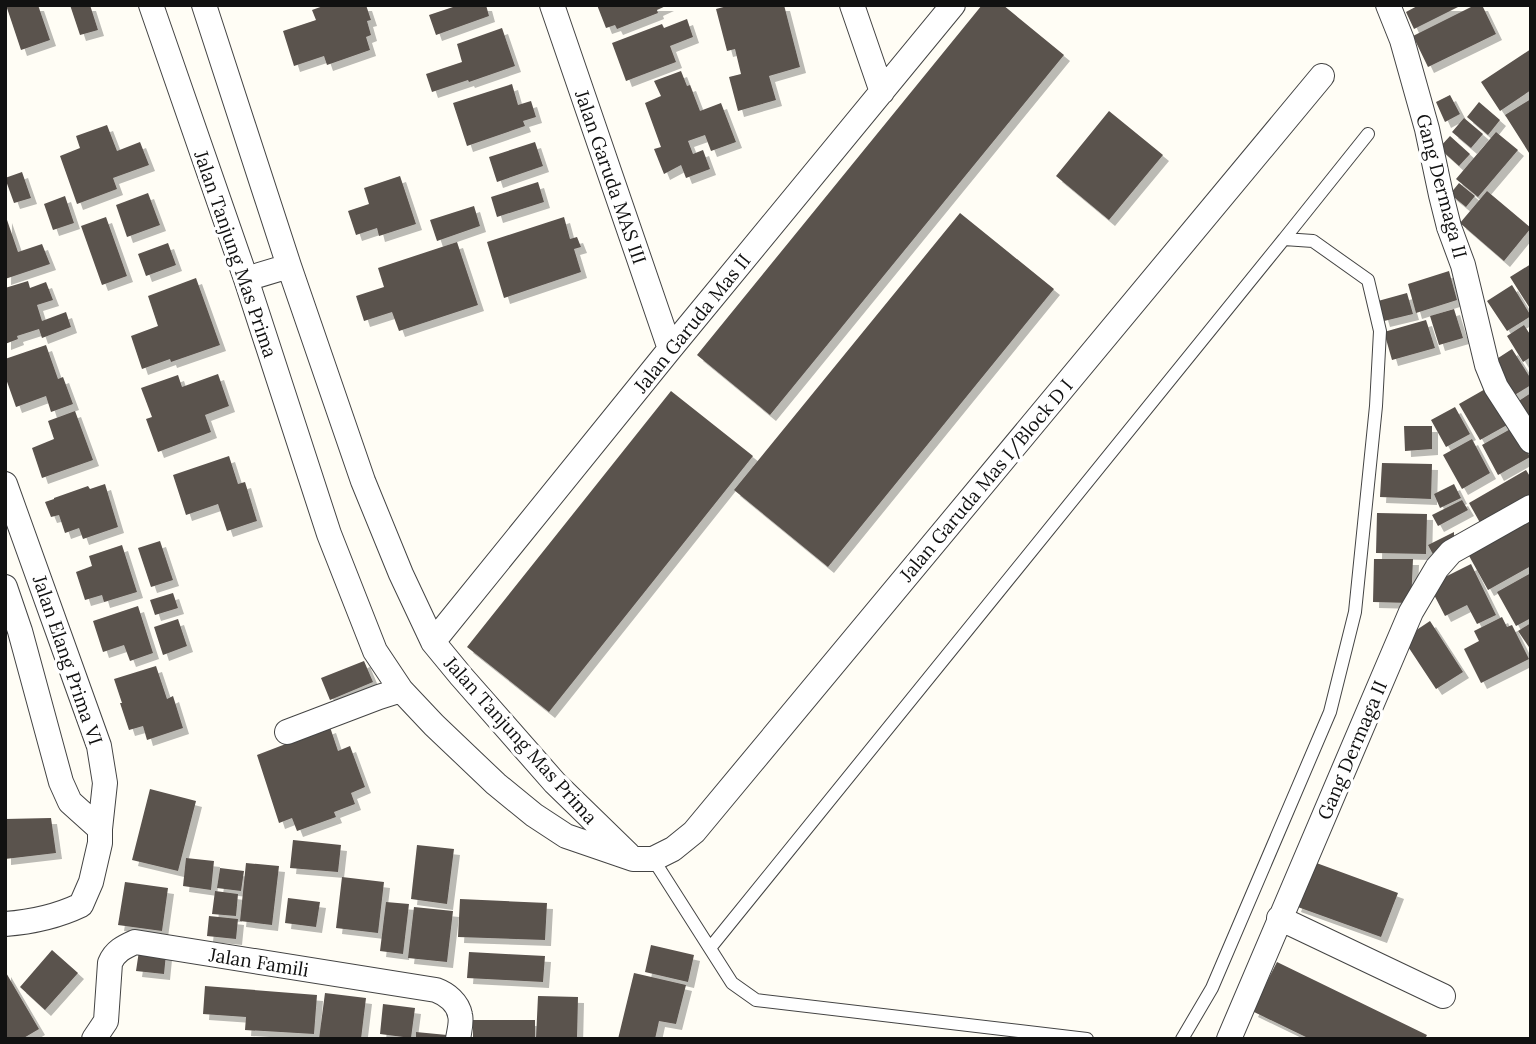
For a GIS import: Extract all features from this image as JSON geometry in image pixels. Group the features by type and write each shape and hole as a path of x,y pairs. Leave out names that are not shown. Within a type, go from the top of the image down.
{"street":[{"name":"Jalan Tanjung Mas Prima","path":"151,5 246,279 329,534 375,651 401,690 434,725 487,776 534,815 566,836 643,859"},
{"name":"Jalan Tanjung Mas Prima","path":"204,5 363,481 401,574 433,642 555,783 643,859"},
{"name":"Jalan Garuda MAS III","path":"552,5 670,349"},
{"path":"852,5 882,92"},
{"name":"Jalan Garuda Mas II","path":"433,642 953,5"},
{"name":"Gang Dermaga II","path":"1388,5 1402,40 1427,129 1441,195 1463,265 1487,365 1496,387 1531,441"},
{"name":"Jalan Garuda Mas I/Block D I","path":"643,859 673,849 694,832 1322,76"},
{"path":"246,279 289,266"},
{"name":"Jalan Elang Prima VI","path":"5,484 99,747 105,783 100,829"},
{"name":"Gang Dermaga II","path":"1229,1039 1411,612 1437,568 1451,552 1531,506"},
{"name":"Jalan Elang Prima VI","path":"5,587 20,631 61,782 70,802 100,829"},
{"path":"287,732 401,690"},
{"path":"5,924 62,915 81,905 95,868 100,829"},
{"path":"1279,918 1443,996"},
{"name":"Jalan Famili","path":"94,1039 106,1021 110,963 121,948 135,942 446,993 461,1015 458,1039"}],"lane":[{"path":"710,948 1368,134"},
{"path":"1182,1039 1212,988 1330,712 1355,612 1376,406 1380,331 1368,280 1313,241 1284,239"},
{"path":"643,859 733,983 756,1000 1087,1039"}],"building":[{"path":"6,5 38,5 50,40 21,50"},
{"path":"70,5 90,5 98,30 80,35"},
{"path":"326,5 366,5 371,20 367,21 371,35 366,37 370,50 327,65 324,56 294,66 283,31 316,20 312,10"},
{"path":"459,5 486,5 489,16 436,35 429,15"},
{"path":"597,5 668,5 657,10 658,13 617,29 615,25 606,28"},
{"path":"731,5 784,5 800,67 769,76 776,100 738,111 729,77 741,74 735,49 727,51 716,9"},
{"path":"982,5 1003,5 1064,55 770,415 697,355"},
{"path":"1419,5 1462,5 1414,29 1406,12"},
{"path":"1475,5 1482,5 1496,34 1428,67 1413,36"},
{"path":"687,19 693,37 670,46 676,62 626,81 612,43 662,24 664,28"},
{"path":"502,28 515,66 432,92 426,74 462,62 457,44"},
{"path":"1531,49 1531,90 1500,111 1481,82"},
{"path":"681,71 687,86 690,85 700,111 721,103 736,142 711,151 705,135 688,141 693,154 703,150 710,169 686,178 681,165 664,174 654,149 661,147 645,103 661,96 654,81"},
{"path":"512,84 518,105 531,101 536,117 523,121 525,126 467,146 453,103"},
{"path":"1450,95 1460,114 1445,122 1436,102"},
{"path":"1531,99 1531,156 1505,115"},
{"path":"1479,102 1500,120 1488,135 1467,117"},
{"path":"1109,111 1163,155 1109,220 1056,176"},
{"path":"1464,118 1483,134 1471,148 1452,132"},
{"path":"107,125 117,151 140,142 149,165 113,178 117,189 77,204 60,156 80,148 76,136"},
{"path":"1496,132 1518,150 1478,197 1456,179"},
{"path":"1450,136 1470,154 1459,166 1439,148"},
{"path":"535,142 543,166 497,182 489,157"},
{"path":"22,172 31,198 14,203 5,178"},
{"path":"400,176 416,224 379,236 377,228 356,235 348,211 369,204 364,188"},
{"path":"538,182 544,202 497,217 491,197"},
{"path":"1459,183 1475,196 1466,207 1450,194"},
{"path":"1487,191 1531,228 1504,261 1460,223"},
{"path":"148,193 160,225 127,237 116,205"},
{"path":"65,196 74,223 53,230 44,204"},
{"path":"474,206 480,226 437,241 430,220"},
{"path":"960,213 1054,289 828,567 734,490"},
{"path":"6,217 18,252 42,244 50,264 5,279"},
{"path":"106,217 127,276 102,285 81,226"},
{"path":"564,217 570,239 577,237 581,247 574,249 581,272 504,298 487,242"},
{"path":"457,242 478,305 399,331 392,312 364,321 356,296 384,287 378,268"},
{"path":"168,243 176,265 146,276 138,254"},
{"path":"1531,264 1531,310 1510,277"},
{"path":"1449,271 1457,300 1416,313 1408,284"},
{"path":"196,278 220,345 142,369 131,336 158,326 148,296"},
{"path":"28,281 30,288 46,282 53,300 37,305 42,321 66,312 71,327 42,338 39,329 17,336 18,339 5,344 5,288"},
{"path":"1512,285 1531,316 1507,331 1487,301"},
{"path":"1407,293 1413,314 1384,321 1378,301"},
{"path":"1454,309 1463,338 1439,345 1430,316"},
{"path":"1426,320 1435,348 1392,360 1384,332"},
{"path":"1524,325 1531,336 1531,357 1523,362 1507,336"},
{"path":"46,345 58,379 63,377 73,404 51,412 46,396 16,407 5,376 5,359"},
{"path":"1512,349 1531,379 1531,385 1513,396 1492,362"},
{"path":"218,374 229,406 205,415 211,432 158,452 146,419 152,417 141,388 178,375 182,387"},
{"path":"1487,388 1507,425 1480,440 1459,404"},
{"path":"671,391 753,456 549,712 467,647"},
{"path":"1531,393 1531,423 1511,406"},
{"path":"1455,407 1470,434 1446,447 1431,420"},
{"path":"75,411 93,460 42,478 32,448 54,439 48,421"},
{"path":"1404,426 1432,426 1432,449 1405,451"},
{"path":"1514,427 1530,457 1498,475 1482,445"},
{"path":"1472,439 1490,473 1462,489 1443,455"},
{"path":"229,456 238,484 245,482 257,521 227,531 218,504 186,515 173,475"},
{"path":"1382,463 1432,464 1431,499 1380,497"},
{"path":"1526,470 1531,478 1531,501 1483,528 1469,503"},
{"path":"105,484 118,527 83,539 79,528 65,533 59,515 51,517 45,502 88,486 90,489"},
{"path":"1454,484 1461,498 1440,508 1434,494"},
{"path":"1462,500 1468,510 1438,526 1432,515"},
{"path":"1531,510 1531,566 1488,590 1468,554"},
{"path":"1377,513 1427,514 1426,554 1376,553"},
{"path":"1454,532 1454,542 1436,560 1428,545"},
{"path":"160,541 173,580 151,587 138,548"},
{"path":"122,545 137,592 104,602 102,595 85,600 76,572 92,566 89,556"},
{"path":"1374,559 1413,559 1411,603 1373,602"},
{"path":"1471,564 1496,615 1477,624 1467,605 1445,616 1429,585"},
{"path":"1531,573 1531,618 1516,626 1497,592"},
{"path":"173,593 178,608 155,615 150,600"},
{"path":"138,606 153,653 130,661 124,645 103,652 93,621"},
{"path":"1502,617 1507,627 1512,625 1529,659 1481,683 1464,649 1479,641 1474,631"},
{"path":"178,619 187,646 163,655 154,627"},
{"path":"1430,621 1463,672 1436,689 1403,639"},
{"path":"1531,623 1531,650 1518,631"},
{"path":"364,661 373,682 330,700 321,678"},
{"path":"156,666 167,699 173,696 183,728 147,740 143,726 129,730 114,679"},
{"path":"330,727 338,751 350,746 365,787 351,793 355,804 334,812 336,817 297,831 292,818 279,823 257,755"},
{"path":"150,789 196,801 178,871 132,860"},
{"path":"51,818 56,853 5,859 5,819"},
{"path":"293,840 341,845 338,872 290,868"},
{"path":"417,845 454,849 447,904 411,899"},
{"path":"186,858 214,861 211,890 183,886"},
{"path":"1311,861 1398,893 1381,937 1295,906"},
{"path":"246,863 279,866 272,925 240,921"},
{"path":"220,868 244,871 241,891 217,888"},
{"path":"342,877 384,882 378,933 336,928"},
{"path":"125,882 168,888 162,931 118,925"},
{"path":"215,891 238,894 236,916 212,914"},
{"path":"288,898 320,902 316,927 285,923"},
{"path":"460,899 547,903 545,940 458,937"},
{"path":"386,902 409,904 403,954 380,951"},
{"path":"414,907 453,911 447,962 408,958"},
{"path":"209,916 238,919 236,939 207,936"},
{"path":"651,945 694,955 688,982 645,972"},
{"path":"52,950 78,973 45,1010 20,987"},
{"path":"139,951 166,954 164,974 136,971"},
{"path":"469,952 545,956 543,982 467,978"},
{"path":"1277,962 1427,1035 1425,1039 1310,1039 1252,1011"},
{"path":"5,971 39,1029 22,1039 5,1039"},
{"path":"634,973 686,985 676,1024 659,1021 655,1039 618,1039"},
{"path":"205,986 317,995 314,1034 245,1030 246,1017 203,1014"},
{"path":"325,993 366,998 361,1039 319,1039"},
{"path":"538,996 578,997 577,1039 536,1039"},
{"path":"383,1004 415,1008 411,1038 380,1034"},
{"path":"473,1020 535,1020 535,1039 473,1039"},
{"path":"416,1032 447,1035 447,1039 416,1039"}]}
